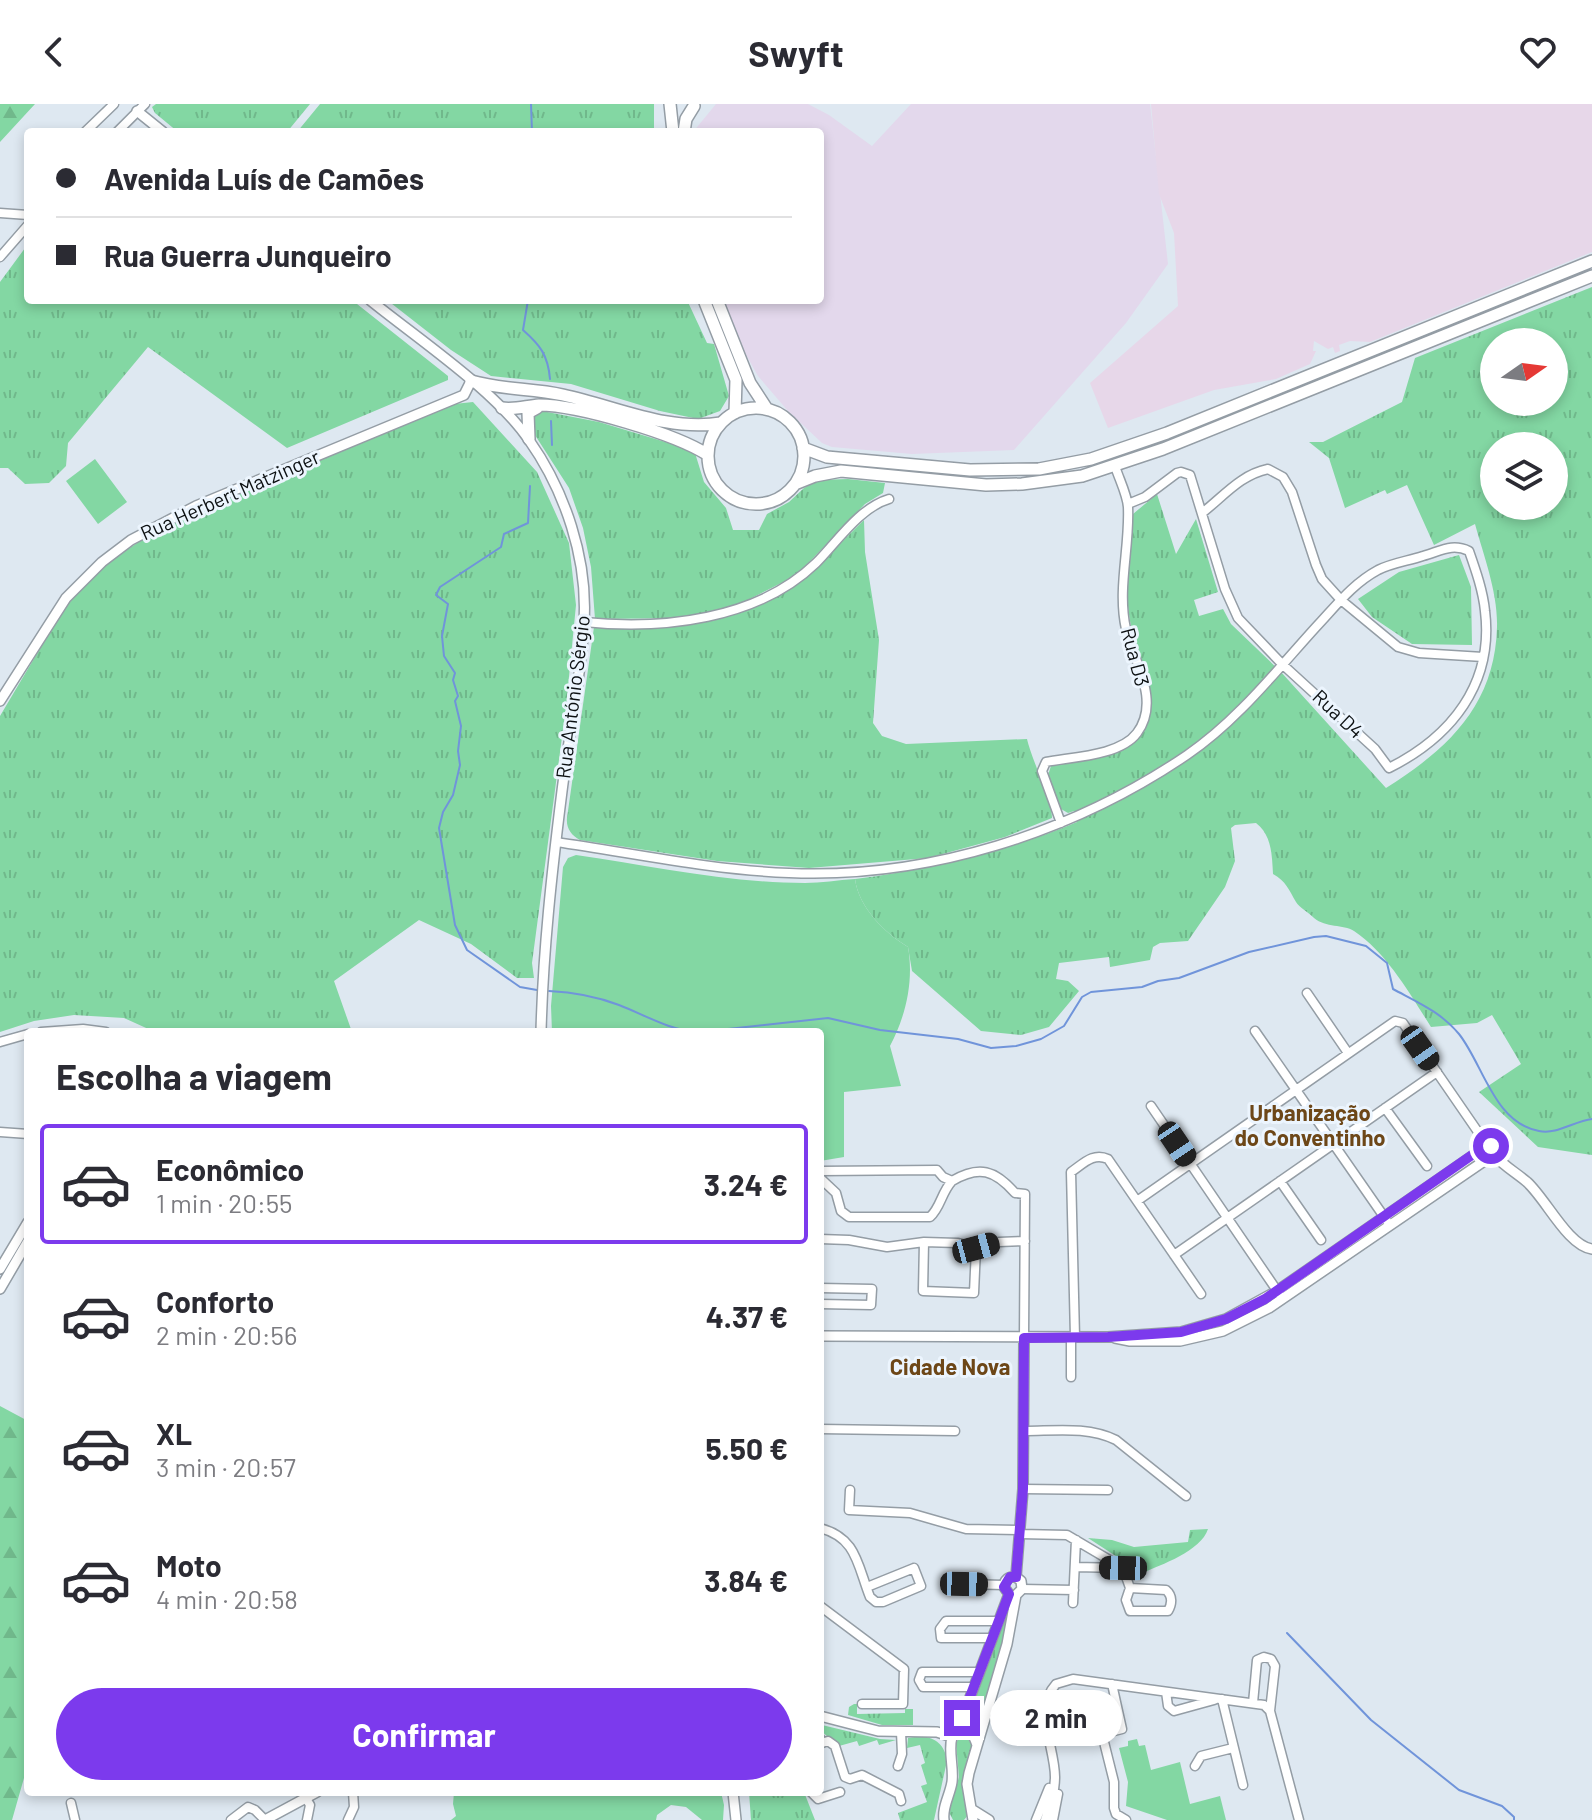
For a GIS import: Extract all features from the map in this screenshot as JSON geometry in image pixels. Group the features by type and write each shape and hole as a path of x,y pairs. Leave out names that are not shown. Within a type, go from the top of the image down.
{"main road":[{"path":"670,104 673,128"},
{"path":"679,104 697,105"},
{"path":"685,128 686,119 697,105"},
{"path":"803,448 827,457 970,470 1039,469 1091,459 1167,433 1592,261"},
{"path":"795,484 841,471 986,485 1022,484 1058,480 1115,466 1592,276"},
{"path":"706,304 736,380 735,413"},
{"path":"719,304 750,383 767,409"},
{"path":"471,381 523,391 562,394 679,425 700,427 721,423 751,407 767,409 791,423 803,448 804,461 795,484 787,493 768,503 746,503 730,497 718,486 708,455 710,443 721,423"},
{"path":"502,408 523,391"},
{"path":"502,408 541,405 582,412 692,444 708,455"},
{"path":"529,439 528,413 541,405"}],"street":[{"path":"89,128 114,104"},
{"path":"121,128 141,108 159,128"},
{"path":"0,213 24,215"},
{"path":"0,257 24,230"},
{"name":"Rua António Sérgio","path":"375,304 502,408 529,439 565,509 578,550 584,622 543,959 541,1028"},
{"name":"Rua Herbert Matzinger","path":"0,701 66,598 102,562 131,540 196,506 464,395 471,381"},
{"name":"Rua D3","path":"1061,823 1042,771 1046,762 1094,754 1128,742 1137,734 1148,711 1124,613 1128,504 1115,466"},
{"path":"556,842 736,869 824,873 931,862 986,849 1061,823 1188,754 1232,717 1341,600 1358,583 1378,570 1447,548 1459,547 1469,551 1479,580 1485,611 1483,657 1419,653 1398,647 1341,600 1322,579 1292,492 1283,477 1268,469 1253,472 1232,486 1202,513"},
{"name":"Rua D4","path":"1128,504 1136,503 1181,472 1191,479 1225,589 1238,618 1282,664 1375,749 1389,768 1427,746 1454,720 1469,698 1483,657"},
{"path":"584,622 678,622 748,604 798,580 867,511 889,499"},
{"path":"1307,993 1348,1053"},
{"path":"1137,1201 1395,1021 1403,1023 1489,1151 1505,1168 1528,1183 1578,1244 1592,1249"},
{"path":"1255,1031 1387,1221"},
{"path":"0,1042 24,1035"},
{"path":"1174,1255 1437,1072"},
{"path":"1151,1106 1280,1295"},
{"path":"1385,1108 1427,1166"},
{"path":"0,1132 24,1134"},
{"path":"824,1336 1024,1338 1181,1332 1226,1319 1280,1295 1489,1151"},
{"path":"1071,1377 1071,1172 1092,1157 1108,1159 1201,1294"},
{"path":"824,1171 937,1170 952,1181"},
{"path":"824,1182 836,1193 841,1211 849,1217 930,1217 938,1211 942,1192 952,1181 964,1174 981,1171 996,1175 1015,1193 1025,1194 1023,1489 1016,1577 1010,1577 1013,1590 1007,1644 967,1784 973,1815 1001,1820"},
{"path":"1280,1181 1321,1240"},
{"path":"0,1269 24,1229"},
{"path":"824,1239 887,1247 924,1242 958,1243 976,1248 999,1242 1025,1241"},
{"path":"924,1242 923,1291 974,1293 976,1248"},
{"path":"0,1289 24,1248"},
{"path":"824,1288 872,1289 871,1305 824,1304"},
{"path":"824,1429 955,1431"},
{"path":"1024,1431 1089,1431 1103,1434 1116,1440 1186,1496"},
{"path":"1023,1489 1108,1490"},
{"path":"850,1490 849,1510 910,1513 966,1529 1067,1535 1123,1568 1130,1588 1126,1600 1130,1611 1162,1613 1170,1607 1171,1597 1166,1590 1130,1588"},
{"path":"824,1529 843,1536 849,1544 867,1587 876,1602 921,1586 914,1568 867,1587"},
{"path":"1073,1603 1076,1540"},
{"path":"1075,1567 1123,1568"},
{"path":"964,1584 1013,1590 1074,1590"},
{"path":"942,1818 952,1779 950,1745 1013,1590"},
{"path":"824,1609 904,1669 903,1704 862,1704"},
{"path":"992,1638 941,1638 940,1629 946,1621 999,1621"},
{"path":"1253,1703 1257,1660 1264,1657 1271,1659 1275,1666 1270,1711 1299,1820"},
{"path":"972,1687 923,1687 919,1680 922,1672 978,1672"},
{"path":"1045,1820 1055,1788 1053,1752 1045,1713 1050,1690 1056,1684 1073,1679 1253,1703 1264,1705 1270,1711"},
{"path":"1112,1684 1122,1729 1102,1734 1114,1782 1114,1808 1116,1814 1126,1820"},
{"path":"1166,1692 1168,1706 1174,1711 1220,1699"},
{"path":"1220,1699 1243,1785"},
{"path":"824,1717 878,1731 969,1732 977,1745"},
{"path":"898,1766 902,1754 901,1732"},
{"path":"824,1742 828,1741 835,1746 845,1777 850,1779 862,1775 899,1794 901,1801"},
{"path":"1195,1766 1201,1756 1233,1748"},
{"path":"1036,1820 1049,1789 1049,1765 1053,1752"},
{"path":"1053,1752 1059,1763 1060,1779 1053,1820"},
{"path":"815,1796 818,1799 840,1792"},
{"path":"348,1820 354,1807 353,1796"},
{"path":"733,1796 736,1820"},
{"path":"231,1820 248,1807 265,1820 305,1797 310,1805 307,1820"},
{"path":"71,1803 75,1820"}],"shaded area":[{"path":"716,104 808,104 872,146 911,104 1150,104 1168,264 1126,323 1014,450 912,454 832,447 822,443 788,411 758,376 726,319 721,304 824,304 824,128 696,128"},
{"path":"1151,104 1592,104 1592,252 1370,342 1350,341 1339,345 1340,351 1335,353 1333,347 1328,349 1314,341 1313,351 1316,351 1310,364 1276,379 1214,390 1108,428 1090,383 1178,306 1174,233 1159,194"}],"green space":[{"path":"0,104 35,104 0,142"},
{"path":"156,104 310,104 290,128 173,128 152,107"},
{"path":"320,104 654,104 654,128 300,128"},
{"path":"24,249 24,304 357,304 448,376 448,380 287,448 148,347 68,443 66,466 49,483 25,484 8,468 0,468 0,282"},
{"path":"1592,287 1592,1155 1538,1147 1479,1092 1521,1064 1492,1015 1477,1023 1431,1027 1397,975 1366,940 1350,929 1319,921 1297,904 1284,883 1273,874 1268,840 1256,823 1231,828 1235,861 1225,887 1188,941 1160,943 1153,947 1150,960 1110,967 1109,957 1059,963 1056,979 1068,981 1079,991 1049,1027 1021,1035 981,1031 912,971 908,947 874,918 857,890 855,879 968,858 1077,822 1074,811 1068,813 1061,809 1048,775 1051,766 1088,759 1143,730 1148,715 1150,688 1130,621 1126,553 1133,514 1157,494 1176,554 1196,519 1218,592 1194,600 1199,616 1223,609 1231,624 1281,672 1386,788 1448,740 1477,702 1488,680 1494,655 1497,627 1495,601 1475,524 1434,545 1407,485 1387,494 1385,490 1345,508 1329,458 1309,442 1323,442 1402,402 1415,358 1480,332 1480,416 1568,416 1568,328 1490,328"},
{"path":"392,304 689,304 707,343 714,344 729,396 720,411 698,419 571,384 491,376 451,350"},
{"path":"473,402 537,472 569,543 576,605 566,707 532,963 534,978 517,978 471,944 419,920 334,981 351,1028 146,1028 124,1018 74,1015 34,1021 0,1032 0,716 61,613 83,586 112,560 143,539 179,520 454,404"},
{"path":"542,411 599,422 692,450 704,482 726,508 733,530 759,530 767,514 818,480 885,483 883,493 865,504 797,575 744,602 690,618 595,619 591,567 583,528 569,488 533,432 534,414"},
{"path":"95,459 127,502 98,524 66,481"},
{"path":"864,520 865,552 879,640 873,723 882,736 906,744 1027,739 1052,818 1005,837 928,858 809,868 717,861 580,840 574,836 568,828 567,818 594,627 681,625 725,616 804,579"},
{"path":"1459,555 1471,587 1472,645 1412,644 1372,617 1358,599 1399,572"},
{"path":"576,855 747,880 805,883 855,879 857,890 874,918 908,947 910,972 904,1010 890,1046 901,1086 844,1092 844,1157 824,1160 824,1028 552,1028 563,867 568,858"},
{"path":"0,1406 24,1419 24,1778 12,1820 0,1820"},
{"path":"1208,1529 1204,1537 1189,1550 1142,1573 1088,1538 1112,1540 1134,1547 1188,1542 1190,1530"},
{"path":"1007,1614 1010,1614 1005,1640 981,1715 970,1712 977,1689"},
{"path":"857,1704 857,1714 905,1713 905,1709 913,1709 913,1725 882,1725 848,1715 849,1707"},
{"path":"824,1725 896,1740 879,1745 877,1740 859,1746 857,1741 839,1746 824,1734"},
{"path":"921,1736 939,1743 947,1761 934,1820 900,1820 898,1813 927,1802 921,1786 927,1784 921,1765 925,1763 920,1745 907,1748 908,1738"},
{"path":"960,1737 968,1739 972,1745 963,1787 968,1815 964,1820 953,1820 949,1812 959,1777 956,1743"},
{"path":"1137,1739 1139,1746 1145,1745 1151,1770 1180,1762 1190,1804 1220,1796 1226,1820 1167,1820 1126,1806 1128,1782 1119,1748"},
{"path":"454,1796 722,1796 724,1805 723,1820 702,1820 686,1807 671,1805 657,1815 656,1820 451,1820 456,1816"},
{"path":"749,1796 806,1796 815,1820 751,1820"}],"waterway":[{"path":"531,104 532,128"},
{"path":"527,304 523,330 542,351 550,379"},
{"path":"551,421 552,445"},
{"path":"530,486 528,523 504,534 501,547 440,587 436,595 448,604 442,636 444,656 455,673 453,680 458,696 455,701 461,726 460,765 453,795 443,812 439,828 455,925 467,950 520,987 537,990"},
{"path":"737,1028 828,1018 880,1030 958,1039 991,1048 1016,1046 1041,1039 1064,1026 1082,997 1091,992 1142,987 1179,978 1249,952 1326,936 1366,946 1387,963 1393,989 1428,1008 1452,1026 1467,1046 1500,1105 1524,1126 1546,1132 1592,1119"},
{"path":"549,991 602,1000 677,1028"},
{"path":"1287,1633 1371,1720 1459,1790 1502,1806 1514,1820"}],"district":[{"name":"Urbanização do Conventinho","path":"1310,1126"},
{"name":"Cidade Nova","path":"950,1367"}],"route":[{"path":"962,1718 1009,1594 1004,1587 1005,1582 1010,1577 1016,1577 1023,1489 1024,1338 1181,1332 1226,1319 1265,1299 1485,1146 1491,1146"}]}
